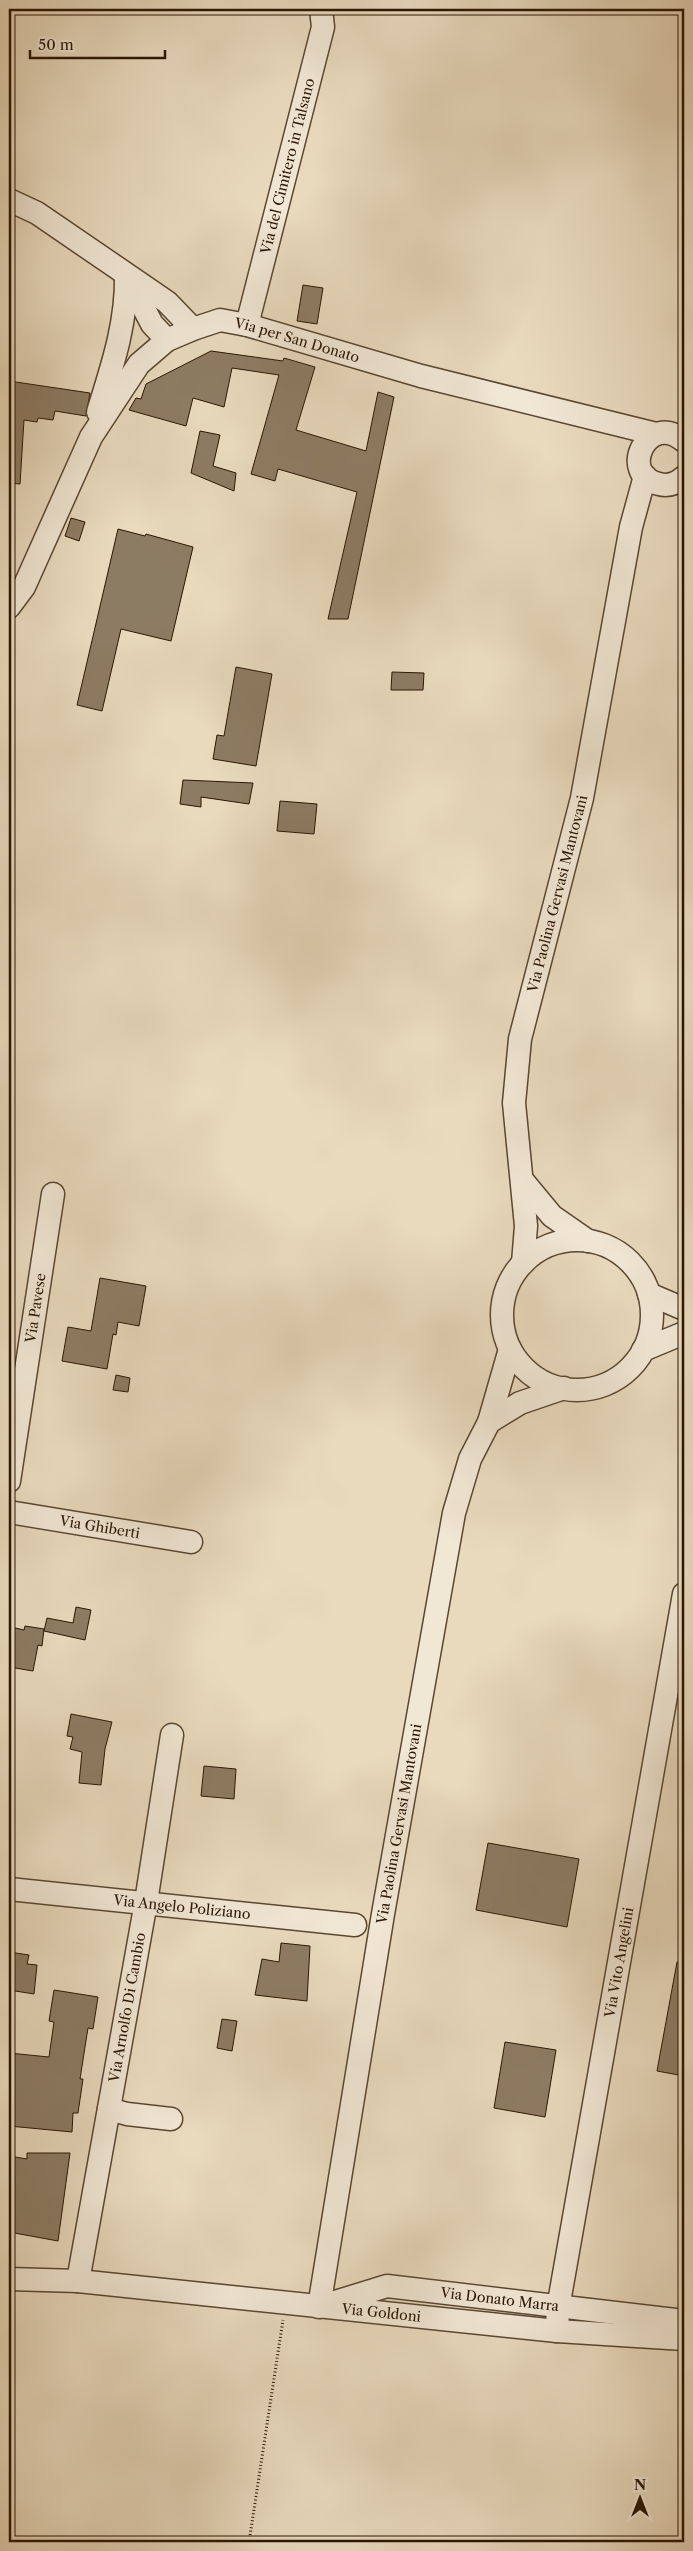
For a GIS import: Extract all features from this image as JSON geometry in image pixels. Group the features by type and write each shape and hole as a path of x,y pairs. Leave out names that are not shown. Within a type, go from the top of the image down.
{"street":[{"name":"Via del Cimitero in Talsano","path":"247,325 323,27 321,9"},
{"path":"9,200 37,214 167,302 193,329"},
{"path":"126,275 152,324 167,340"},
{"path":"91,437 116,352 126,304 126,275"},
{"name":"Via per San Donato","path":"9,607 24,587 91,437 139,364 167,340 220,320 247,325 421,376 615,425 656,434 672,433 684,441"},
{"path":"615,425 640,451"},
{"path":"656,434 643,444 638,460 665,479"},
{"name":"Via Paolina Gervasi Mantovani","path":"523,1263 526,1226 514,1103 520,1039 582,798 630,527 665,479"},
{"path":"523,1181 552,1216 588,1240 609,1247 627,1258 641,1275 649,1294 652,1313 650,1332 643,1350 632,1365 618,1377 601,1386 583,1389 564,1388 548,1384 532,1375 520,1363 510,1349 503,1327 502,1304 509,1282 523,1263 542,1249 567,1240 588,1240"},
{"name":"Via Pavese","path":"9,1481 53,1194"},
{"path":"649,1294 684,1309"},
{"path":"643,1350 684,1332"},
{"name":"Via Paolina Gervasi Mantovani","path":"319,2306 383,1914 454,1513 470,1459 489,1422 510,1349"},
{"path":"489,1422 520,1403 564,1388"},
{"name":"Via Ghiberti","path":"9,1512 191,1542"},
{"name":"Via Vito Angelini","path":"557,2331 558,2308 684,1594"},
{"name":"Via Arnolfo Di Cambio","path":"78,2281 118,2112 146,1902 172,1735"},
{"name":"Via Angelo Poliziano","path":"9,1889 355,1925"},
{"path":"118,2112 171,2119"},
{"name":"Via Goldoni","path":"9,2279 78,2281 557,2331 684,2340"},
{"name":"Via Donato Marra","path":"319,2306 387,2286 558,2308 684,2321"}],"path":[{"path":"249,2542 285,2303"}],"building":[{"path":"303,285 323,288 317,324 297,321"},
{"path":"211,351 283,361 284,358 315,367 296,430 366,451 378,392 394,397 348,619 328,619 357,492 278,469 275,481 251,474 279,375 232,368 224,407 193,398 186,426 129,410 136,398 141,399 146,384"},
{"path":"9,381 90,393 86,416 55,411 53,420 38,418 37,422 24,420 20,484 9,483"},
{"path":"200,431 220,435 213,466 236,473 234,491 191,473"},
{"path":"71,518 85,522 79,541 65,536"},
{"path":"118,529 145,536 146,534 193,547 171,641 121,629 102,711 77,705"},
{"path":"236,667 272,674 256,766 213,759 217,735 224,736"},
{"path":"392,672 424,673 423,690 391,690"},
{"path":"183,780 253,783 249,804 201,797 201,807 180,804"},
{"path":"280,801 317,804 314,834 277,831"},
{"path":"100,1278 146,1286 139,1326 118,1322 116,1335 113,1334 107,1369 62,1361 68,1327 91,1331"},
{"path":"116,1375 130,1378 128,1392 113,1390"},
{"path":"76,1607 91,1610 85,1640 44,1631 47,1618 73,1623"},
{"path":"25,1626 44,1629 42,1646 38,1645 33,1671 9,1667 11,1627 24,1630"},
{"path":"71,1714 112,1722 105,1749 101,1785 79,1783 82,1752 70,1749 73,1737 67,1736"},
{"path":"204,1766 236,1769 234,1799 201,1796"},
{"path":"488,1843 579,1859 567,1927 476,1910"},
{"path":"281,1943 310,1946 307,2001 255,1995 262,1959 279,1962"},
{"path":"9,1952 29,1955 27,1964 37,1965 34,1994 9,1990"},
{"path":"677,1962 684,1962 684,2076 657,2071"},
{"path":"54,1990 98,1997 93,2029 88,2028 80,2079 83,2079 78,2113 73,2113 72,2132 9,2126 9,2053 49,2057 54,2022 49,2021"},
{"path":"222,2019 237,2021 232,2051 217,2048"},
{"path":"505,2042 556,2050 545,2117 494,2108"},
{"path":"27,2153 70,2153 58,2241 9,2232 9,2156 27,2159"}]}
